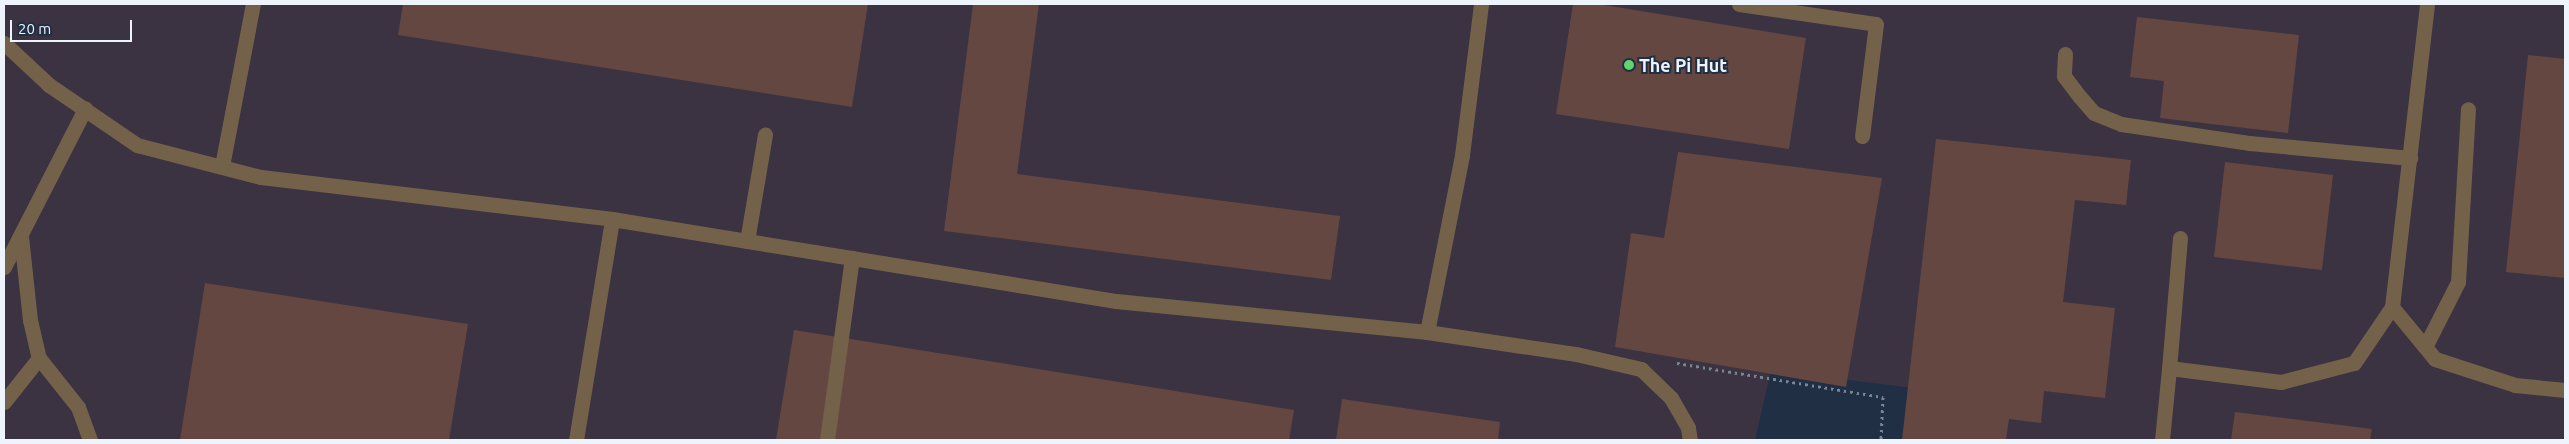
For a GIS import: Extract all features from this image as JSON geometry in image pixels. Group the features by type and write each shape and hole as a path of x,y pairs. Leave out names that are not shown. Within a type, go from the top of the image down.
{"street":[{"path":"222,166 253,4"},
{"path":"1427,332 1462,154 1481,4"},
{"path":"1739,4 1876,24 1862,136"},
{"path":"2169,368 2281,382 2354,364 2392,307 2427,4"},
{"path":"4,43 49,85 137,145 261,177 612,219 1116,302 1427,332 1576,354 1641,369 1671,398 1688,428 1690,440"},
{"path":"2065,54 2064,76 2080,97 2094,113 2121,124 2248,143 2410,158"},
{"path":"4,266 85,109"},
{"path":"2425,347 2458,282 2468,109"},
{"path":"747,241 765,135"},
{"path":"576,440 612,219"},
{"path":"21,236 30,320 39,358 78,407 90,440"},
{"path":"2162,440 2180,238"},
{"path":"827,440 852,258"},
{"path":"2392,307 2435,359 2514,385 2565,390"},
{"path":"4,402 39,358"}],"path":[{"path":"1675,362 1883,397 1881,440"}],"shaded area":[{"path":"4,4 2565,4 2565,440 1916,440 1921,389 1771,370 1755,440 4,440"}],"building":[{"path":"403,4 868,4 852,107 398,35"},
{"path":"973,4 1039,4 1017,174 1340,216 1331,280 944,231"},
{"path":"1573,4 1598,4 1806,38 1789,149 1556,114"},
{"path":"2137,17 2299,35 2288,133 2160,118 2164,81 2130,77"},
{"path":"2528,55 2565,59 2565,278 2506,272"},
{"path":"1936,139 2131,160 2126,205 2075,200 2063,302 2115,308 2105,398 2044,391 2041,423 2009,419 2006,440 1902,440"},
{"path":"1678,152 1882,178 1846,387 1615,347 1631,233 1664,238"},
{"path":"2225,162 2333,175 2322,270 2214,257"},
{"path":"205,283 468,324 449,440 180,440"},
{"path":"794,330 1294,410 1289,440 776,440"},
{"path":"1342,399 1500,422 1498,440 1336,440"},
{"path":"2235,412 2372,429 2370,440 2231,440"}],"place":[{"name":"The Pi Hut","path":"1629,65"}]}
